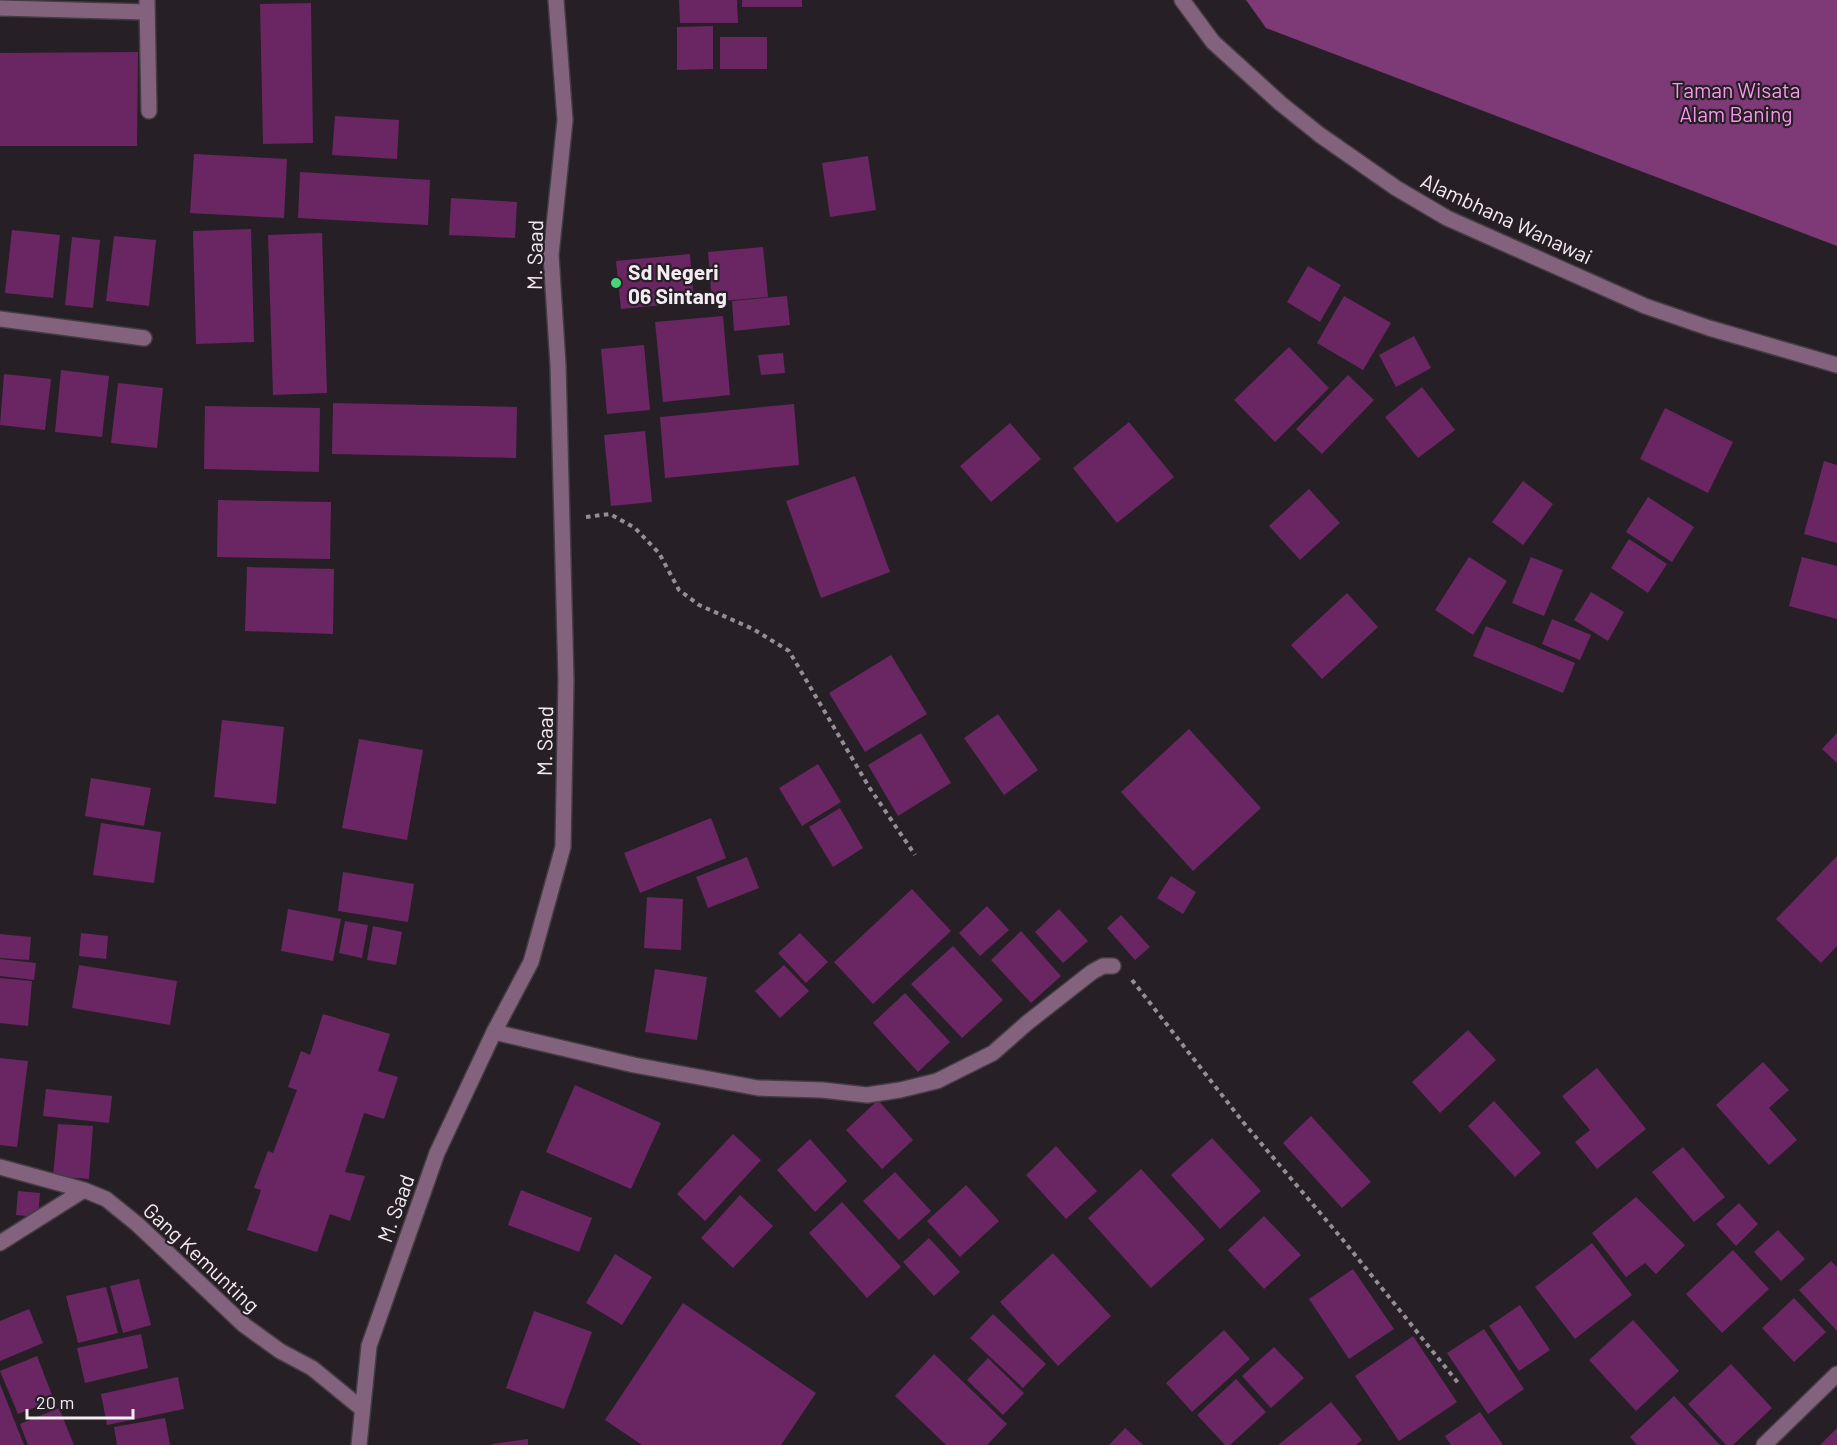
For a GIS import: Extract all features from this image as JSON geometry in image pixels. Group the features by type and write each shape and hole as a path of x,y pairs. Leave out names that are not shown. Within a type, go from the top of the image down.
{"street":[{"name":"M. Saad","path":"359,1445 369,1346 437,1153 494,1032 531,962 563,847 566,680 558,365 551,255 565,120 556,0"},
{"name":"Alambhana Wanawai","path":"1182,0 1213,42 1280,103 1320,135 1387,182 1447,218 1645,306 1709,328 1837,365"},
{"path":"0,8 147,6 149,111"},
{"path":"0,319 144,338"},
{"path":"494,1032 634,1065 758,1088 822,1090 867,1095 937,1081 993,1053 1092,972 1103,966 1113,966"},
{"name":"Gang Kemunting","path":"0,1167 84,1190 106,1199 137,1224 244,1325 280,1351 312,1368 361,1408"},
{"path":"0,1243 84,1190"},
{"path":"1764,1445 1837,1374"}],"path":[{"path":"562,520 610,514 635,528 659,553 679,590 699,605 753,629 789,651 869,787 915,855"},
{"path":"1113,966 1130,977 1243,1122 1343,1240 1459,1384"}],"green space":[{"name":"Taman Wisata Alam Baning","path":"1246,0 1837,0 1837,246 1266,28"}],"building":[{"path":"679,0 737,0 738,23 680,23"},
{"path":"742,0 802,0 802,7 742,7"},
{"path":"311,3 313,143 263,144 260,4"},
{"path":"713,26 713,69 677,70 677,27"},
{"path":"720,37 767,37 767,69 720,69"},
{"path":"138,52 137,146 0,146 0,53"},
{"path":"335,116 399,120 397,159 332,155"},
{"path":"194,154 287,159 284,218 190,213"},
{"path":"868,156 876,210 830,217 822,163"},
{"path":"300,172 430,180 428,225 298,218"},
{"path":"451,198 517,202 515,238 449,235"},
{"path":"251,229 254,342 196,344 193,231"},
{"path":"12,230 60,235 53,298 5,293"},
{"path":"322,233 327,393 273,395 268,235"},
{"path":"114,236 156,240 149,306 106,301"},
{"path":"72,237 100,240 93,308 65,305"},
{"path":"763,247 768,297 712,302 708,252"},
{"path":"690,254 694,302 621,309 616,261"},
{"path":"1308,266 1341,285 1320,322 1287,302"},
{"path":"787,296 790,325 734,331 732,301"},
{"path":"1344,296 1391,323 1363,370 1317,343"},
{"path":"723,316 730,395 663,402 655,322"},
{"path":"1414,336 1431,368 1396,387 1379,355"},
{"path":"644,345 650,410 607,414 601,349"},
{"path":"1289,347 1329,388 1275,442 1234,400"},
{"path":"783,353 785,373 761,375 758,355"},
{"path":"61,370 109,376 102,437 55,432"},
{"path":"4,374 51,379 45,430 0,425"},
{"path":"1348,375 1374,400 1322,454 1296,429"},
{"path":"118,383 163,388 157,448 111,443"},
{"path":"1422,387 1455,430 1418,458 1385,417"},
{"path":"333,403 517,407 516,458 332,454"},
{"path":"794,404 799,465 665,478 660,417"},
{"path":"205,406 320,408 319,472 204,469"},
{"path":"1665,408 1733,442 1708,493 1640,459"},
{"path":"1129,422 1174,477 1117,523 1073,468"},
{"path":"1010,423 1041,459 991,502 960,466"},
{"path":"645,431 652,502 611,506 604,435"},
{"path":"1824,461 1837,465 1837,543 1804,534"},
{"path":"855,476 890,572 821,598 786,501"},
{"path":"1523,481 1553,504 1523,545 1492,522"},
{"path":"1309,489 1340,523 1300,560 1269,526"},
{"path":"1648,497 1694,527 1672,562 1626,532"},
{"path":"218,500 331,502 330,559 217,557"},
{"path":"1629,539 1667,564 1648,593 1611,568"},
{"path":"1469,557 1507,581 1473,635 1435,610"},
{"path":"1531,557 1563,570 1544,616 1512,603"},
{"path":"1802,557 1837,566 1837,619 1789,606"},
{"path":"247,567 334,569 333,634 245,631"},
{"path":"1591,592 1624,612 1608,641 1574,620"},
{"path":"1347,593 1378,627 1322,679 1291,645"},
{"path":"1552,619 1591,635 1580,660 1542,644"},
{"path":"1486,626 1575,663 1563,693 1473,656"},
{"path":"891,655 927,714 865,752 829,693"},
{"path":"998,714 1038,770 1004,795 964,738"},
{"path":"222,720 284,727 276,804 214,797"},
{"path":"1189,729 1261,808 1193,871 1121,792"},
{"path":"921,733 951,783 898,816 868,765"},
{"path":"1837,733 1837,763 1822,749"},
{"path":"359,739 423,750 407,840 342,828"},
{"path":"818,764 841,802 802,826 779,788"},
{"path":"91,778 151,788 144,826 85,816"},
{"path":"840,808 863,848 833,867 809,827"},
{"path":"711,818 726,858 640,893 624,853"},
{"path":"101,823 161,832 154,883 93,875"},
{"path":"1837,856 1837,946 1821,963 1776,919"},
{"path":"747,857 759,888 708,908 696,877"},
{"path":"343,872 414,884 408,922 338,911"},
{"path":"1171,876 1196,892 1183,914 1157,898"},
{"path":"912,889 951,931 873,1004 834,962"},
{"path":"647,897 683,899 681,950 644,948"},
{"path":"987,906 1009,930 980,956 959,933"},
{"path":"288,909 341,919 333,961 281,951"},
{"path":"1059,909 1088,941 1063,963 1035,932"},
{"path":"1121,915 1150,947 1135,960 1107,928"},
{"path":"345,921 368,925 362,958 339,953"},
{"path":"373,926 402,932 396,965 367,960"},
{"path":"1021,931 1061,976 1031,1003 991,960"},
{"path":"81,933 108,936 106,959 79,956"},
{"path":"800,933 828,962 806,983 778,953"},
{"path":"0,934 31,937 29,960 0,958"},
{"path":"953,946 1003,1000 962,1038 911,984"},
{"path":"0,959 36,963 34,980 0,976"},
{"path":"79,965 177,981 170,1025 72,1008"},
{"path":"784,965 809,991 780,1018 755,991"},
{"path":"655,969 707,977 697,1040 645,1032"},
{"path":"0,978 32,981 28,1026 0,1023"},
{"path":"905,993 950,1042 918,1072 873,1023"},
{"path":"323,1014 390,1034 378,1071 398,1077 384,1119 364,1113 345,1172 365,1176 350,1221 330,1214 317,1252 247,1230 261,1190 254,1188 268,1151 273,1153 297,1090 288,1087 301,1051 310,1055"},
{"path":"1468,1030 1496,1060 1440,1113 1412,1082"},
{"path":"0,1058 28,1061 17,1147 0,1145"},
{"path":"1763,1062 1789,1090 1769,1108 1797,1140 1769,1165 1716,1105"},
{"path":"1597,1068 1646,1129 1597,1169 1575,1142 1590,1130 1562,1096"},
{"path":"575,1085 661,1123 631,1189 546,1152"},
{"path":"46,1089 112,1096 109,1123 43,1116"},
{"path":"878,1100 913,1140 882,1169 846,1130"},
{"path":"1494,1101 1541,1153 1515,1177 1468,1126"},
{"path":"1311,1116 1371,1182 1342,1208 1283,1143"},
{"path":"58,1124 93,1126 89,1179 53,1176"},
{"path":"733,1134 761,1160 705,1221 677,1194"},
{"path":"1212,1138 1261,1191 1220,1229 1171,1175"},
{"path":"810,1139 847,1181 815,1212 777,1170"},
{"path":"1056,1146 1097,1191 1066,1219 1026,1175"},
{"path":"1683,1147 1725,1197 1694,1222 1652,1172"},
{"path":"1141,1169 1205,1239 1151,1288 1088,1218"},
{"path":"895,1172 931,1211 899,1240 863,1201"},
{"path":"966,1185 999,1221 960,1257 927,1221"},
{"path":"521,1190 592,1218 579,1252 508,1225"},
{"path":"18,1191 40,1193 38,1217 16,1215"},
{"path":"740,1195 773,1226 733,1268 701,1238"},
{"path":"1636,1197 1685,1245 1656,1274 1645,1263 1626,1277 1592,1233"},
{"path":"842,1202 901,1267 867,1298 809,1233"},
{"path":"1739,1203 1758,1224 1736,1246 1716,1224"},
{"path":"1264,1216 1301,1255 1264,1289 1228,1250"},
{"path":"1778,1230 1805,1259 1781,1281 1754,1252"},
{"path":"929,1238 960,1272 934,1296 903,1262"},
{"path":"1592,1243 1632,1295 1575,1339 1535,1287"},
{"path":"1733,1250 1769,1289 1722,1333 1686,1294"},
{"path":"1053,1253 1111,1316 1058,1366 1000,1302"},
{"path":"615,1254 652,1277 622,1325 586,1303"},
{"path":"1831,1261 1837,1267 1837,1331 1799,1290"},
{"path":"1353,1269 1394,1329 1349,1359 1309,1299"},
{"path":"139,1279 151,1325 123,1333 110,1286"},
{"path":"106,1287 118,1333 78,1343 66,1296"},
{"path":"1794,1298 1826,1332 1794,1362 1762,1328"},
{"path":"683,1303 816,1393 781,1445 642,1445 605,1420"},
{"path":"1520,1305 1550,1350 1519,1371 1489,1326"},
{"path":"29,1309 43,1343 0,1361 0,1321"},
{"path":"534,1311 592,1332 564,1409 506,1388"},
{"path":"993,1314 1046,1364 1023,1388 970,1338"},
{"path":"1633,1320 1679,1371 1636,1411 1589,1360"},
{"path":"1484,1329 1524,1389 1488,1414 1447,1353"},
{"path":"1224,1330 1250,1359 1192,1412 1166,1383"},
{"path":"141,1334 148,1368 85,1383 77,1348"},
{"path":"1413,1336 1457,1402 1399,1441 1355,1376"},
{"path":"1274,1347 1304,1378 1271,1408 1242,1376"},
{"path":"934,1354 1007,1424 987,1445 946,1445 895,1396"},
{"path":"37,1356 54,1400 18,1414 0,1371"},
{"path":"988,1358 1024,1393 1003,1415 967,1380"},
{"path":"1731,1364 1772,1408 1733,1445 1726,1445 1688,1404"},
{"path":"178,1377 184,1409 107,1425 101,1394"},
{"path":"1236,1379 1266,1412 1230,1445 1225,1445 1197,1415"},
{"path":"0,1384 24,1445 0,1445"},
{"path":"1674,1396 1720,1445 1637,1445 1630,1437"},
{"path":"1331,1402 1362,1440 1356,1445 1278,1445"},
{"path":"59,1408 74,1445 28,1445 20,1424"},
{"path":"1480,1412 1503,1445 1451,1445 1445,1436"},
{"path":"165,1418 170,1445 117,1445 114,1427"},
{"path":"1125,1428 1143,1445 1109,1445"},
{"path":"1837,1428 1837,1445 1820,1445"},
{"path":"528,1439 528,1445 492,1445 492,1444"}],"place":[{"name":"Sd Negeri 06 Sintang","path":"616,283"}]}
